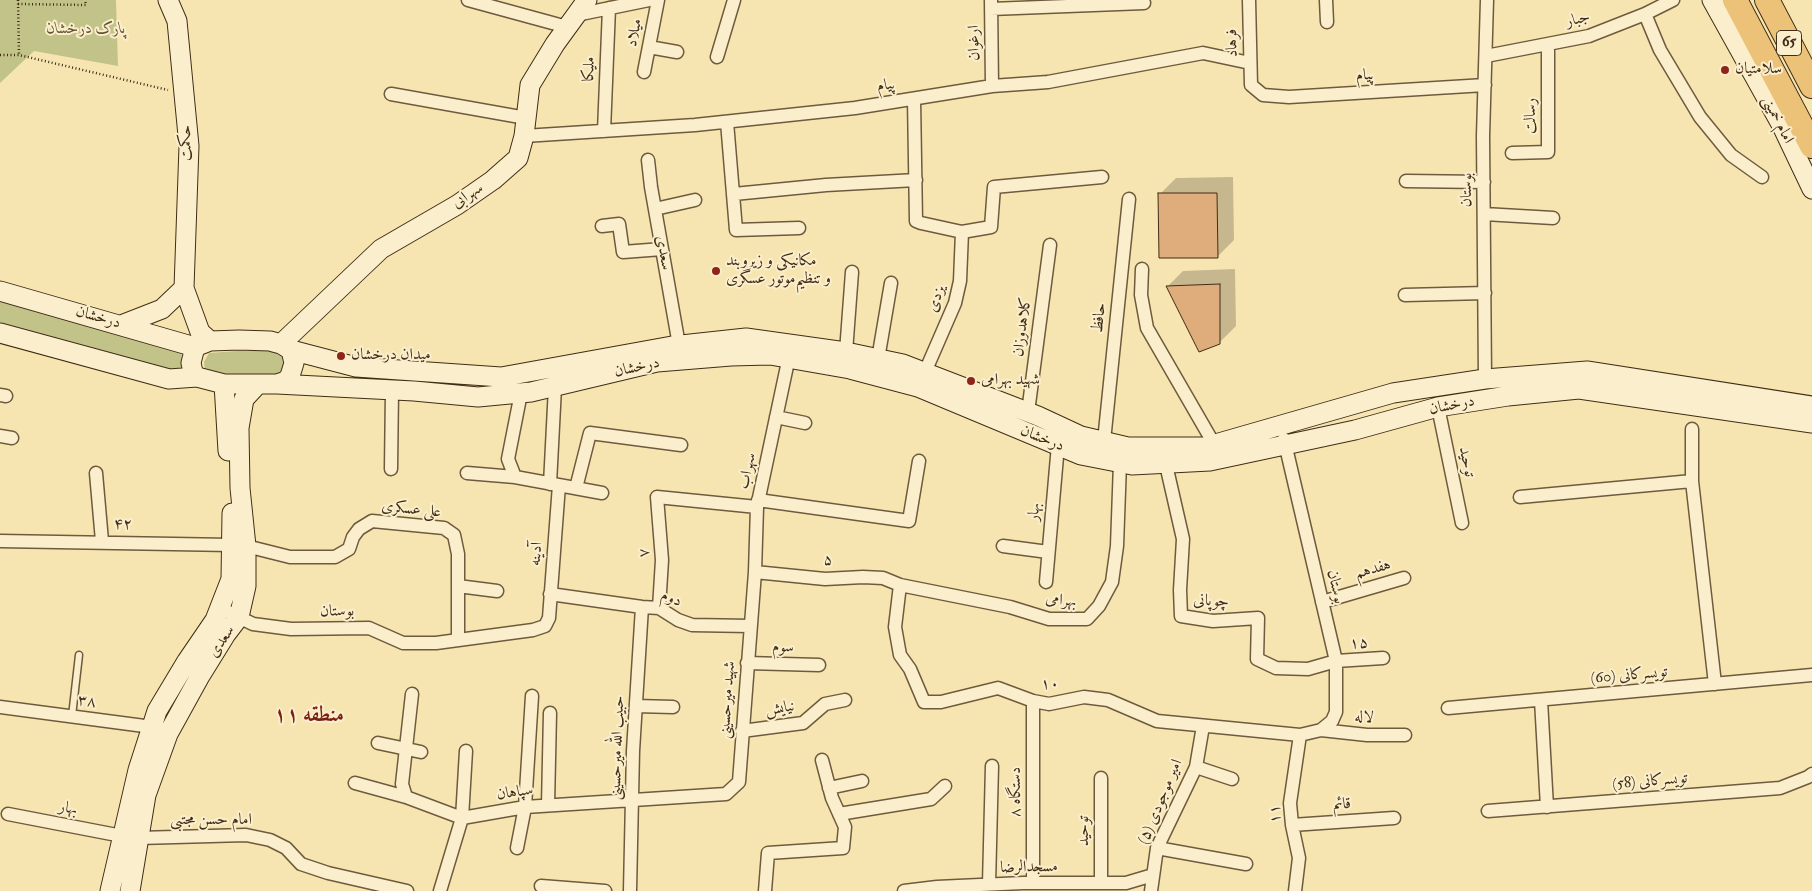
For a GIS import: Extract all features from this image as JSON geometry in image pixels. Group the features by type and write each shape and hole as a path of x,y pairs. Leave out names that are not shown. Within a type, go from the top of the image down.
{"highway":[{"name":"65","path":"1735,0 1812,146"},
{"name":"65","path":"1767,0 1812,86"}],"main road":[{"name":"حکمت","path":"168,0 177,21 189,146 184,288"},
{"name":"سهرابی","path":"286,347 381,249 457,204 493,180 518,158 525,127 530,85 554,44 587,0"},
{"name":"امام خمینی","path":"1712,0 1782,126 1812,189"},
{"path":"1779,0 1812,63"},
{"path":"121,325 162,309 184,288 203,344 191,363 193,372 197,377"},
{"name":"درخشان","path":"0,290 121,325 203,344"},
{"path":"0,333 169,379 197,377 224,384 277,384 286,381 290,376 294,363 286,347 270,341 239,340 203,344"},
{"name":"درخشان","path":"286,347 356,367 501,377 679,346 746,338 850,369 918,386 1081,455 1132,465 1164,455 1214,444 1393,393 1485,379 1587,372 1812,406"},
{"name":"درخشان","path":"277,384 478,397 521,393 555,387 657,362 731,356 770,356 790,351 846,352 903,364 1028,412 1081,436 1164,455 1210,461 1355,430 1438,407 1508,396 1579,389 1812,423"},
{"name":"سعدی","path":"160,730 200,676 239,617 246,586 233,521 224,384"},
{"name":"سعدی","path":"110,891 146,795 160,730 157,711 187,661 215,620 231,579 238,546 240,488 239,428 244,399 258,385"},
{"name":"سعدی","path":"130,891 131,837"}],"street":[{"path":"468,0 572,21 609,8 649,0"},
{"name":"میلاد","path":"644,72 658,0"},
{"path":"717,57 734,0"},
{"name":"فرهاد","path":"1249,0 1251,85"},
{"path":"1326,0 1327,22"},
{"name":"بوستان","path":"1485,379 1484,182 1487,0"},
{"name":"جبار","path":"1486,56 1589,36 1645,14 1673,0"},
{"path":"991,5 1144,3"},
{"name":"ارغوان","path":"991,5 992,86"},
{"name":"ملیکا","path":"604,131 609,8"},
{"path":"1645,14 1660,50 1700,117 1730,155 1762,177"},
{"name":"رسالت","path":"1512,153 1548,152 1548,44"},
{"path":"649,47 677,52"},
{"name":"پیام","path":"391,94 525,127 604,131 727,122 854,108 992,86 1048,82 1204,53 1250,62"},
{"name":"پیام","path":"1251,85 1262,95 1290,96 1485,85"},
{"path":"914,99 916,221 962,232 991,227 994,187 1102,177"},
{"path":"727,122 736,230 799,228"},
{"name":"سعدی","path":"648,160 679,346"},
{"path":"734,194 826,185 916,180"},
{"path":"1406,181 1484,182"},
{"name":"حافظ","path":"1104,441 1129,198"},
{"path":"655,209 695,200"},
{"path":"1484,214 1553,218"},
{"path":"602,226 619,224 623,252 662,249"},
{"name":"یزدی","path":"925,372 955,303 960,281 962,232"},
{"name":"کلاهدوزان","path":"1028,412 1050,245"},
{"path":"1142,269 1141,295 1148,328 1214,444"},
{"path":"846,352 852,272"},
{"path":"878,359 891,283"},
{"path":"1404,295 1485,292"},
{"name":"سهراب","path":"657,498 757,503 790,351"},
{"name":"آدینه","path":"545,626 548,618 550,594 555,484 555,387"},
{"path":"391,469 392,390"},
{"path":"515,476 508,458 521,393"},
{"name":"توحید","path":"1438,407 1462,523"},
{"path":"776,417 805,423"},
{"name":"بوستان","path":"1281,425 1336,661 1336,712 1332,722 1321,730"},
{"path":"1692,429 1692,481 1715,684"},
{"path":"576,488 590,433 681,445"},
{"name":"بهار","path":"1046,582 1058,445"},
{"name":"چوپانی","path":"1164,455 1182,539 1180,616 1213,621 1258,618 1257,659 1276,668 1308,669 1336,661"},
{"path":"757,503 910,521 919,461"},
{"name":"بهرامی","path":"900,585 984,601 1049,618 1087,620 1099,606 1112,582 1117,546 1120,463"},
{"path":"96,473 102,541"},
{"path":"467,473 515,476 602,493"},
{"path":"1520,497 1692,481"},
{"name":"۷","path":"657,498 662,560 658,608"},
{"name":"شهید میرحسینی","path":"632,800 726,794 739,782 755,572 757,503"},
{"name":"علی عسکری","path":"238,546 290,557 335,557 349,549 353,537 359,529 372,522 444,528 454,535 458,554 458,640"},
{"name":"۴۲","path":"0,541 102,541 238,546"},
{"path":"1004,546 1048,552"},
{"name":"۵","path":"755,572 825,578 883,578 900,585"},
{"name":"هفدهم","path":"1322,602 1404,578"},
{"name":"۱۰","path":"900,585 895,627 900,655 910,670 924,702 941,702 998,688 1033,701 1049,704 1084,697 1108,700 1157,721 1300,735"},
{"path":"458,586 497,591"},
{"name":"دوم","path":"550,594 658,608 678,620 692,625 750,626"},
{"name":"حبیب الله میرحسینی","path":"630,891 632,800 642,607"},
{"name":"بوستان","path":"220,608 253,624 291,629 368,628 403,643 436,643 533,630 545,626"},
{"name":"۱۵","path":"1336,661 1383,658"},
{"name":"سوم","path":"747,663 819,665"},
{"name":"تویسرکانی (60)","path":"1448,708 1812,675"},
{"path":"406,797 402,784 412,694"},
{"path":"518,848 525,807 532,696"},
{"name":"نیایش","path":"742,731 803,723 825,704 845,700"},
{"path":"1541,700 1548,807"},
{"name":"۸ دستگاه","path":"1033,701 1033,883"},
{"path":"636,706 673,707"},
{"name":"۳۸","path":"0,707 160,730"},
{"path":"548,805 550,713"},
{"name":"امیر موجودی (۵)","path":"1152,891 1157,848 1196,767 1203,726"},
{"path":"1300,735 1321,730"},
{"name":"لاله","path":"1321,730 1367,735 1405,736"},
{"name":"۱۱","path":"1295,891 1299,858 1292,825 1290,803 1300,735"},
{"path":"378,743 421,752"},
{"path":"440,891 462,818 466,752"},
{"path":"764,891 768,853 843,848 845,827 832,798 822,760"},
{"path":"989,884 992,766"},
{"path":"1196,767 1232,779"},
{"name":"تویسرکانی (58)","path":"1488,811 1780,788 1812,774"},
{"name":"توحید","path":"1101,883 1102,778"},
{"path":"829,788 862,781"},
{"path":"355,783 406,797 462,818"},
{"path":"839,814 931,799 945,786"},
{"name":"سپاهان","path":"462,818 525,807 632,800"},
{"name":"بهار","path":"8,814 131,837"},
{"name":"قائم","path":"1292,825 1394,818"},
{"name":"امام حسن مجتبی","path":"131,837 246,835 270,840 286,848 301,864 407,891"},
{"path":"1157,848 1246,864"},
{"name":"مسجدالرضا","path":"904,891 989,884 1033,883 1077,887 1101,883 1126,883 1153,875"},
{"path":"541,886 605,891"}],"lane":[{"path":"72,716 79,656"}],"path":[{"path":"18,56 18,2 86,5 85,0"},
{"path":"0,55 18,56 184,94"}],"green space":[{"name":"پارک درخشان","path":"0,0 116,0 118,66 34,51 0,83"},
{"path":"0,298 182,349 181,370 163,368 0,324"},
{"path":"277,351 285,358 284,372 275,378 223,377 205,372 204,362 209,353"}],"building":[{"path":"1158,193 1217,193 1218,258 1159,258"},
{"path":"1220,284 1220,344 1199,352 1166,286"}],"place":[{"name":"سلامتیان","path":"1725,70"},
{"name":"مکانیکی و زیروبند و تنظیم‌موتور عسگری","path":"716,271"},
{"name":"میدان درخشان","path":"341,356"},
{"name":"شهید بهرامی","path":"971,381"}],"district":[{"name":"منطقه ۱۱","path":"309,716"}]}
